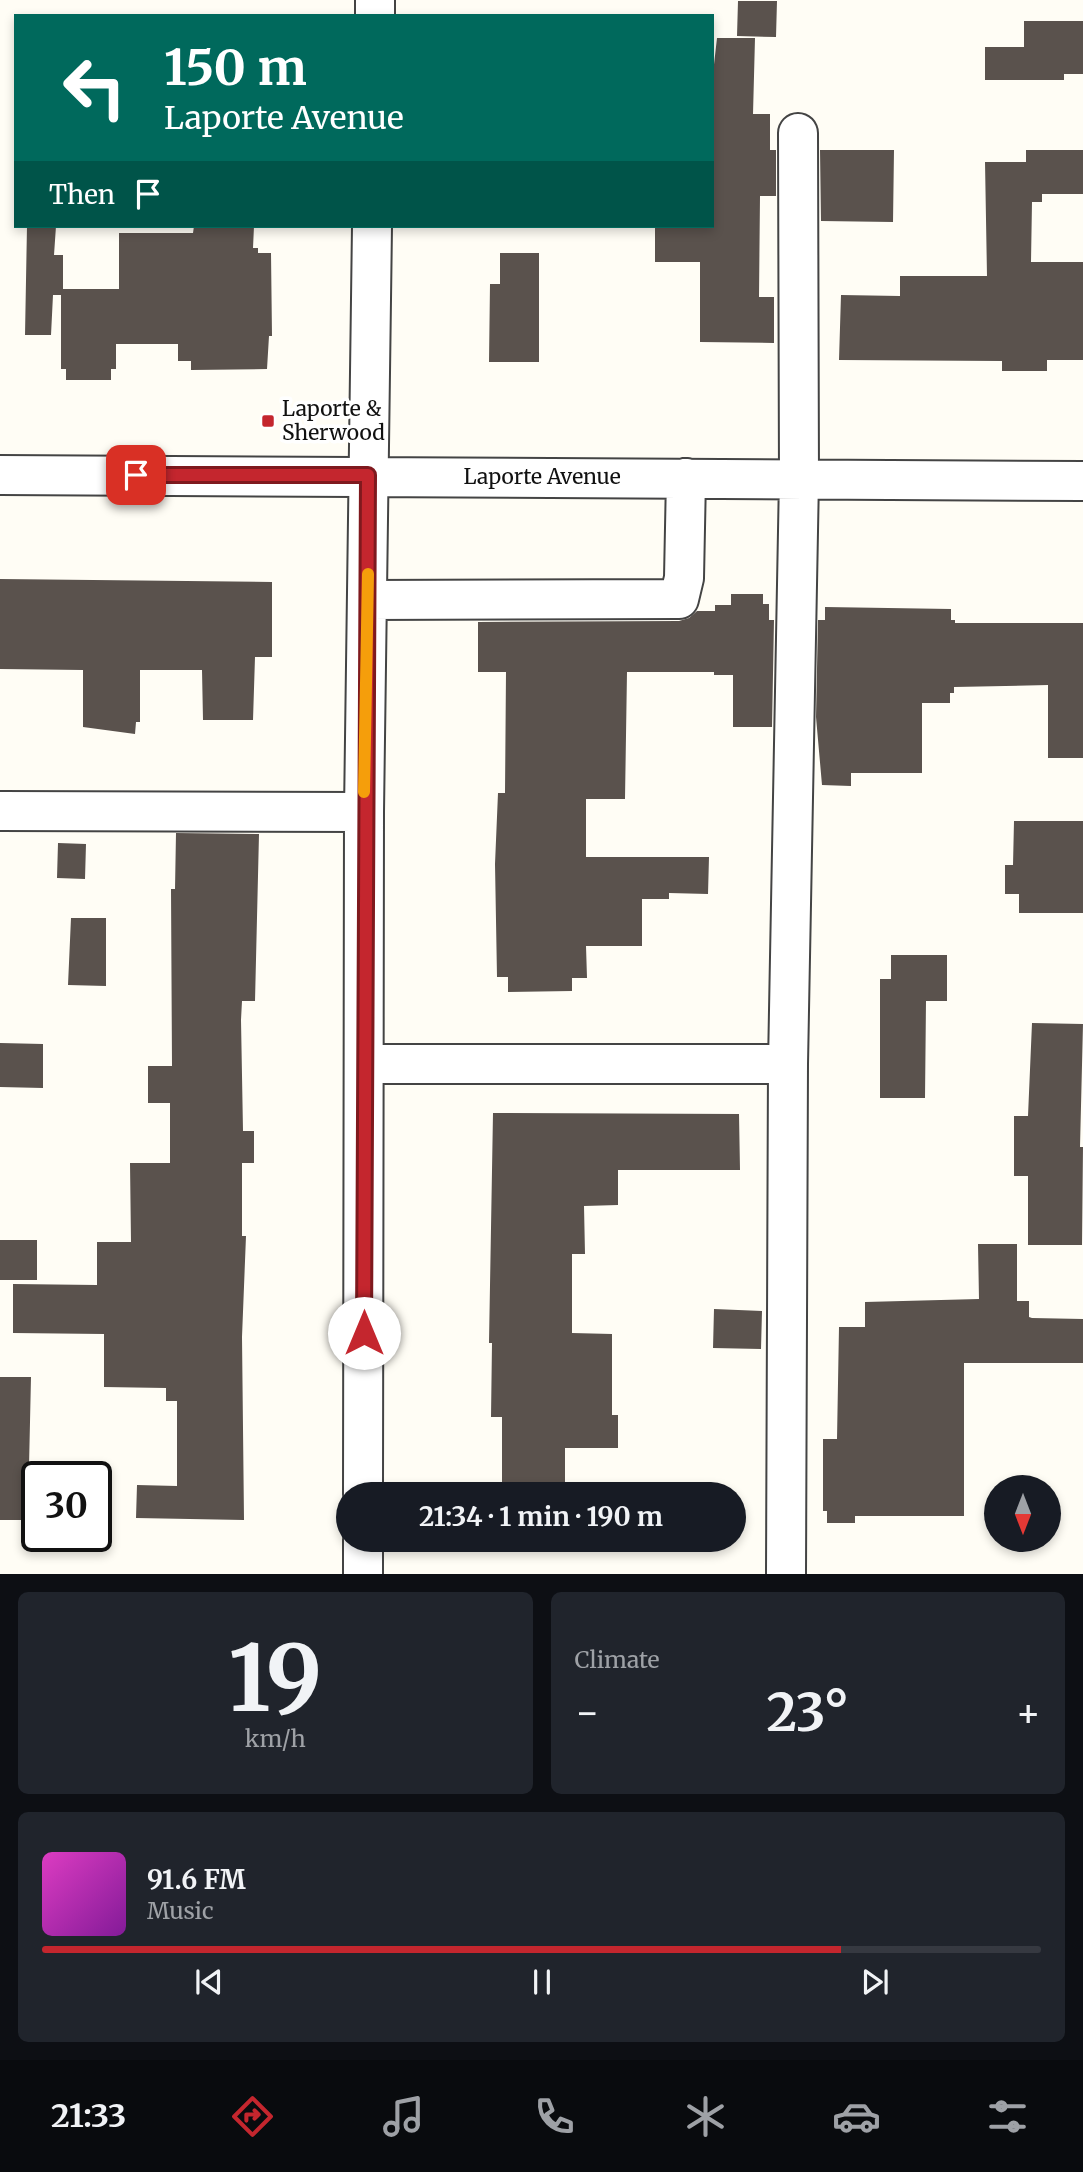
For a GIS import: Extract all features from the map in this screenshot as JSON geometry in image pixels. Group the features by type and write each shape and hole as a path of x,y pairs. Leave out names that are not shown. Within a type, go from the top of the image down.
{"street":[{"path":"786,1573 788,1064 799,478 798,134"},
{"path":"363,1482 364,812 372,228"},
{"name":"Laporte Avenue","path":"0,475 1083,481"},
{"path":"368,600 679,599 684,578 686,478"},
{"path":"0,811 364,812"},
{"path":"365,1064 788,1064"},
{"path":"363,1552 363,1573"}],"building":[{"path":"738,1 777,1 776,37 737,36"},
{"path":"1024,21 1083,21 1083,74 1064,74 1064,80 985,80 985,47 1024,47"},
{"path":"717,38 755,38 753,114 770,114 770,150 776,150 776,196 760,196 759,297 774,297 774,343 700,342 700,262 655,262 655,228 714,228 714,64"},
{"path":"820,150 894,150 893,222 821,221"},
{"path":"1026,150 1083,150 1083,194 1042,194 1042,202 1032,202 1031,262 1083,262 1083,360 1047,360 1047,371 1002,371 1002,361 839,360 841,295 900,296 900,276 987,276 985,162 1026,162"},
{"path":"27,228 56,228 54,255 63,255 63,289 119,289 119,233 193,233 194,228 254,228 253,248 258,248 258,253 271,253 272,336 269,336 267,369 191,370 191,361 178,361 178,344 116,344 116,369 111,369 111,380 66,380 66,369 61,369 61,295 53,295 51,335 25,335"},
{"path":"500,253 539,253 539,362 489,362 490,284 500,284"},
{"path":"0,579 272,582 272,657 255,657 253,720 203,720 202,670 140,670 140,722 136,722 135,734 83,727 83,670 0,669"},
{"path":"731,594 763,594 763,604 769,604 769,620 774,620 772,727 733,727 733,675 714,675 714,672 627,672 625,799 586,799 586,857 709,857 708,894 669,893 669,899 642,899 642,946 586,946 587,978 572,978 572,991 508,992 508,977 497,977 495,864 498,793 505,793 506,672 478,672 478,622 679,621 689,618 697,611 715,611 715,605 731,605"},
{"path":"825,607 951,609 951,620 955,620 955,623 1083,623 1083,758 1048,758 1048,685 954,687 954,693 950,693 950,703 922,703 922,773 851,773 851,786 822,785 816,717 818,620 825,620"},
{"path":"1014,821 1083,821 1083,913 1019,913 1019,894 1005,894 1005,865 1013,865"},
{"path":"176,833 259,834 255,1001 242,1001 241,1020 243,1131 254,1131 254,1163 242,1163 242,1236 246,1236 242,1337 244,1520 136,1518 137,1485 177,1486 177,1401 166,1401 166,1388 104,1387 104,1334 13,1333 13,1284 97,1285 97,1242 131,1242 130,1163 170,1163 170,1103 148,1103 148,1066 172,1066 171,889 175,889"},
{"path":"58,843 86,844 85,879 57,878"},
{"path":"71,918 106,918 106,986 68,985"},
{"path":"891,955 947,955 947,1001 926,1001 925,1098 880,1098 880,979 891,979"},
{"path":"1032,1023 1083,1024 1080,1147 1083,1147 1082,1245 1028,1245 1028,1176 1014,1176 1014,1116 1028,1116"},
{"path":"0,1043 43,1044 43,1088 0,1087"},
{"path":"493,1113 739,1114 740,1170 618,1170 618,1205 584,1206 585,1254 572,1254 572,1333 612,1334 612,1415 618,1415 618,1448 565,1448 565,1482 502,1482 502,1417 491,1417 492,1343 489,1343"},
{"path":"0,1240 37,1240 37,1280 0,1280"},
{"path":"978,1244 1017,1244 1017,1301 1029,1301 1029,1317 1032,1318 1083,1319 1083,1363 964,1363 964,1516 855,1516 855,1523 827,1523 827,1511 823,1511 823,1439 837,1439 839,1327 865,1327 865,1302 979,1299"},
{"path":"714,1309 762,1311 761,1349 713,1348"},
{"path":"0,1377 31,1377 29,1461 21,1461 21,1520 0,1520"}],"slow traffic":[{"path":"364,792 368,574"}],"place":[{"name":"Laporte & Sherwood","path":"268,421"}],"route":[{"path":"136,475 368,475 364,812 364,1333"}]}
